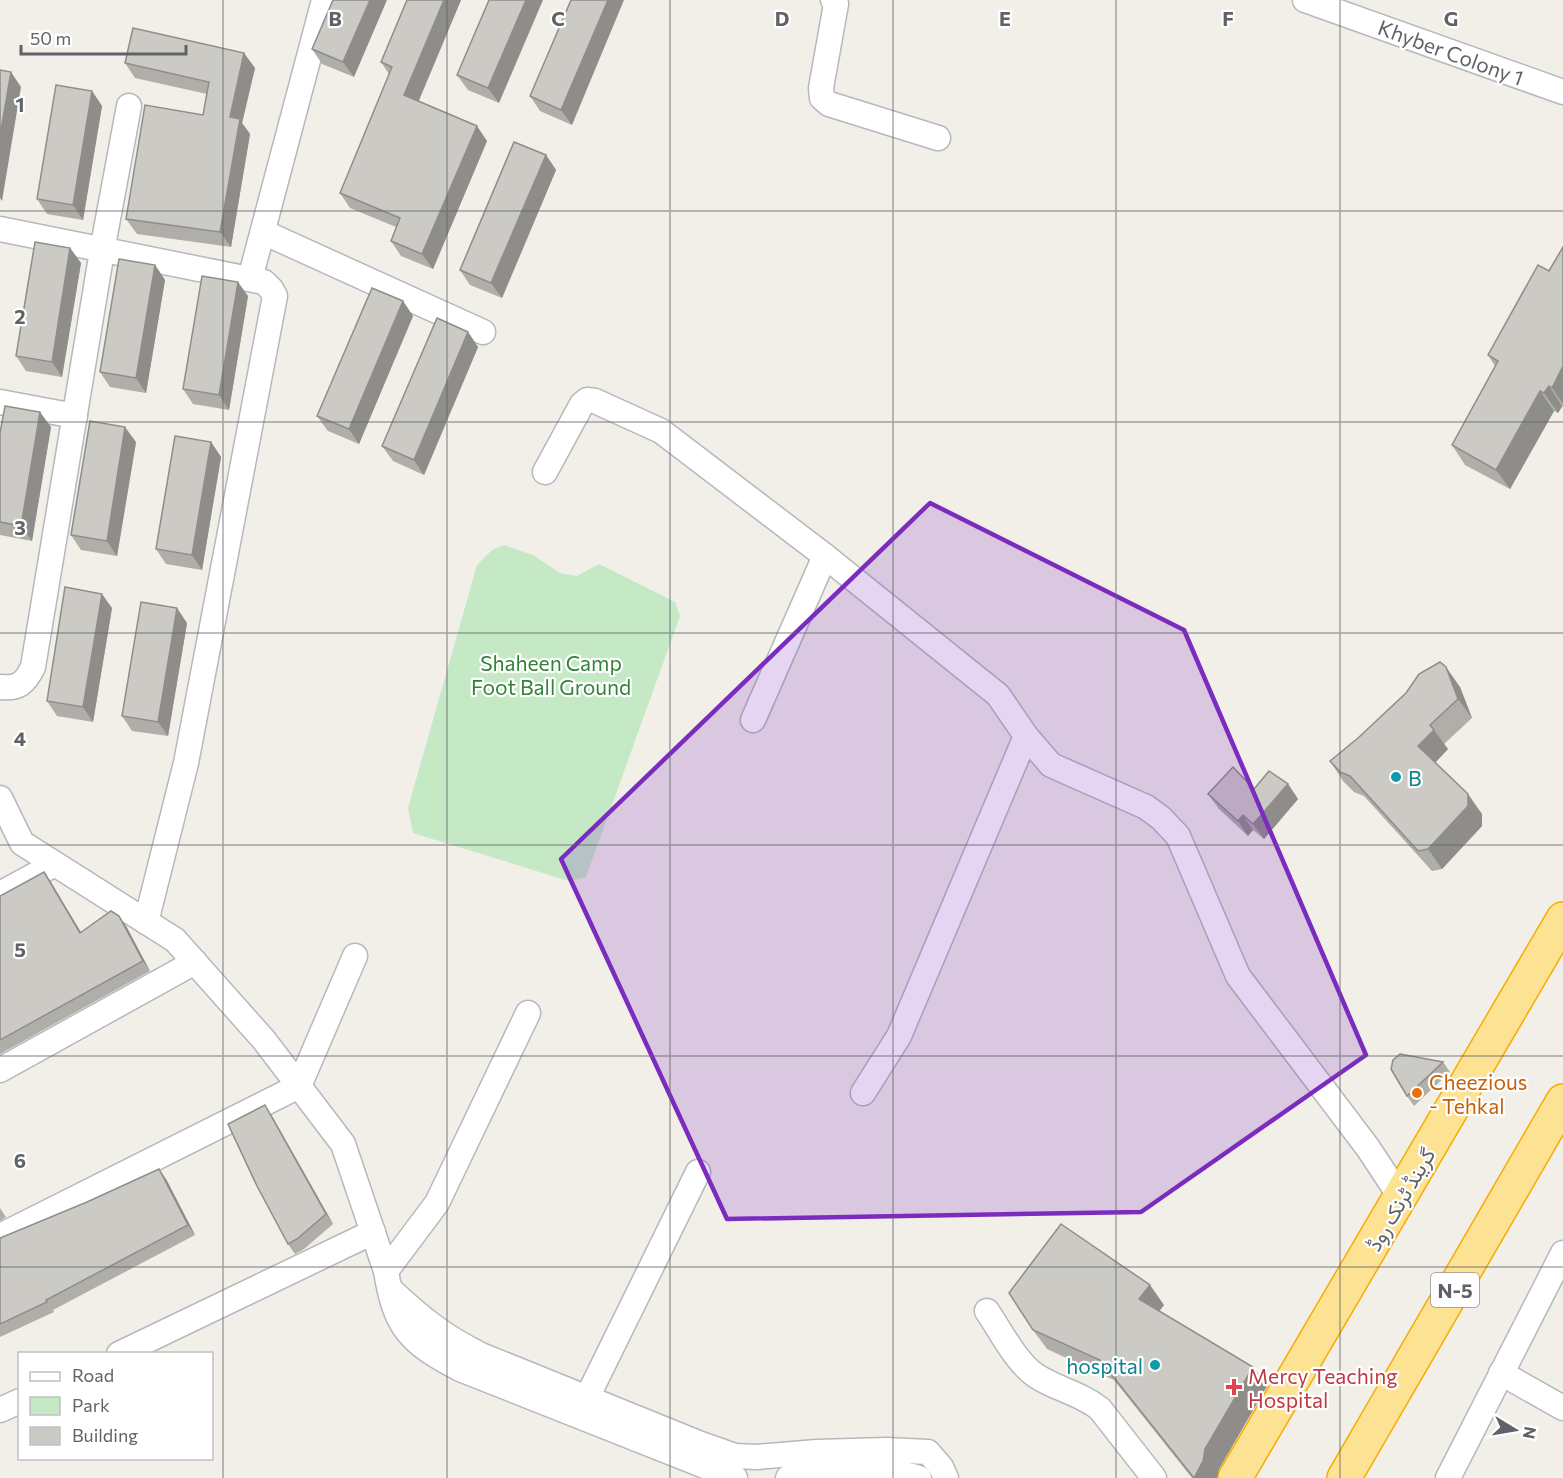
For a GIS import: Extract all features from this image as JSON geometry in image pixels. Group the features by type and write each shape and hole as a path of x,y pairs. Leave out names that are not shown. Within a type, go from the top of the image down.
{"highway":[{"name":"گرینڈ ٹرنک روڈ","path":"1235,1478 1563,920"},
{"name":"N-5","path":"1344,1478 1563,1101"}],"street":[{"path":"250,279 324,0"},
{"path":"833,0 836,4 821,88 822,98 829,104 938,138"},
{"name":"Khyber Colony 1","path":"1305,0 1563,92"},
{"path":"0,687 16,687 27,681 33,667 102,251 129,106"},
{"path":"0,229 264,282 272,289 275,296 186,763 147,922"},
{"path":"263,232 483,332"},
{"path":"544,472 582,404 587,400 595,401 661,431 825,556 998,695 1026,736 1051,765 1146,807 1161,818 1178,836 1239,976 1368,1148 1401,1198"},
{"path":"0,402 75,416"},
{"path":"753,720 825,556"},
{"path":"863,1093 899,1036 1026,736"},
{"path":"0,798 22,843 176,940 264,1040 343,1144 401,1324 418,1344 460,1369 735,1456 756,1457 887,1450 928,1452 941,1467 946,1478"},
{"path":"0,894 55,864"},
{"path":"0,1236 299,1086 355,956"},
{"path":"0,1070 195,963"},
{"path":"388,1280 437,1203 528,1013"},
{"path":"582,1406 698,1172"},
{"path":"121,1352 373,1232"},
{"path":"1448,1478 1563,1253"},
{"path":"987,1311 1033,1374 1090,1400 1100,1409 1154,1478"},
{"path":"1501,1373 1563,1408"},
{"path":"0,1410 18,1402"},
{"path":"582,1406 735,1478"},
{"path":"788,1478 824,1474 897,1473 910,1474 919,1478"}],"highlighted area":[{"path":"930,503 1184,630 1366,1055 1141,1212 727,1219 561,859"}],"green space":[{"name":"Shaheen Camp Foot Ball Ground","path":"504,545 533,555 560,573 577,576 599,564 675,602 680,616 586,877 569,881 413,833 408,808 477,565 492,550"}],"building":[{"path":"333,0 370,0 343,62 312,49"},
{"path":"407,0 444,0 404,95 477,126 422,254 391,241 400,218 340,193 392,67 381,62"},
{"path":"489,0 526,0 488,88 457,75"},
{"path":"571,0 608,0 561,110 530,96"},
{"path":"133,28 244,53 230,117 240,119 220,232 126,219 145,105 203,115 209,82 125,63"},
{"path":"0,70 11,72 0,136"},
{"path":"56,85 92,91 73,205 37,199"},
{"path":"514,142 546,155 491,283 460,270"},
{"path":"35,242 70,248 52,362 16,356"},
{"path":"1563,247 1563,366 1552,388 1549,386 1544,393 1540,391 1496,470 1452,445 1498,361 1488,355 1538,265 1549,271"},
{"path":"119,259 155,265 136,378 100,372"},
{"path":"202,276 238,282 219,395 183,389"},
{"path":"372,288 403,301 349,429 317,416"},
{"path":"437,318 468,332 414,460 382,446"},
{"path":"5,406 40,412 21,526 0,522 0,433"},
{"path":"90,421 125,427 107,541 71,535"},
{"path":"175,436 211,442 192,555 156,549"},
{"path":"65,587 102,594 83,707 47,701"},
{"path":"141,602 177,608 158,722 122,716"},
{"name":"B","path":"1440,662 1446,667 1458,699 1430,725 1434,730 1418,746 1468,794 1468,806 1428,849 1418,851 1350,776 1340,772 1330,761 1406,693 1419,674"},
{"path":"1233,767 1254,789 1269,771 1288,784 1253,824 1243,815 1238,821 1208,794"},
{"path":"44,872 80,933 111,911 119,916 143,961 0,1040 0,896"},
{"path":"1400,1054 1443,1062 1407,1096 1391,1069 1393,1060"},
{"path":"265,1105 326,1214 288,1244 228,1124"},
{"path":"159,1169 188,1225 46,1300 47,1302 0,1324 0,1238"},
{"name":"hospital","path":"1061,1224 1150,1285 1139,1299 1253,1367 1205,1449 1203,1461 1194,1478 1100,1360 1033,1330 1009,1293"}],"place":[{"name":"B","path":"1396,777"},
{"name":"Cheezious - Tehkal","path":"1417,1093"},
{"name":"hospital","path":"1155,1365"},
{"name":"Mercy Teaching Hospital","path":"1234,1387"}]}
